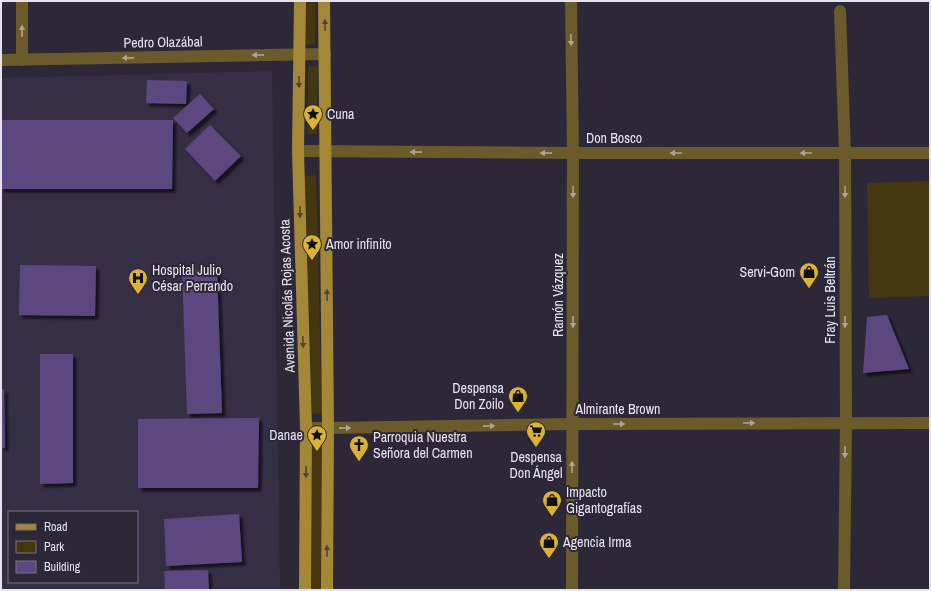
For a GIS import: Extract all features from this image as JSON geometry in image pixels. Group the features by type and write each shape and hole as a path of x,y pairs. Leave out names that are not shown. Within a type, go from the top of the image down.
{"main road":[{"name":"Avenida Nicolás Rojas Acosta","path":"300,1 298,151 306,428 305,590"},
{"path":"324,1 328,428 327,590"}],"street":[{"path":"22,1 22,60"},
{"name":"Ramón Vázquez","path":"571,1 573,153 572,590"},
{"name":"Fray Luis Beltrán","path":"840,11 845,154 846,423 844,590"},
{"name":"Pedro Olazábal","path":"1,60 325,54"},
{"name":"Don Bosco","path":"298,151 845,154 930,153"},
{"name":"Almirante Brown","path":"306,428 572,424 930,423"}],"shaded area":[{"name":"Hospital Julio César Perrando","path":"272,71 280,590 1,590 1,78"}],"green space":[{"path":"304,1 316,1 315,44 303,45"},
{"path":"318,66 317,134 308,134 308,67"},
{"path":"316,175 322,413 312,414 305,176"},
{"path":"930,181 930,296 869,298 867,183"},
{"path":"312,445 322,445 321,590 310,590"}],"building":[{"path":"147,80 187,81 186,104 146,103"},
{"path":"200,94 214,109 187,133 173,118"},
{"path":"1,120 173,120 172,189 1,189"},
{"path":"210,125 241,156 215,181 185,149"},
{"path":"20,265 96,266 95,316 19,315"},
{"path":"217,269 222,413 187,414 182,270"},
{"path":"887,315 909,369 863,373 867,317"},
{"path":"40,354 73,354 73,483 40,484"},
{"path":"1,389 4,389 5,448 1,448"},
{"path":"259,418 258,488 138,488 138,419"},
{"path":"239,514 242,562 166,566 164,519"},
{"path":"208,570 209,590 165,590 164,571"}],"place":[{"name":"Cuna","path":"313,131"},
{"name":"Amor infinito","path":"312,261"},
{"name":"Servi-Gom","path":"809,289"},
{"name":"Hospital Julio César Perrando","path":"138,295"},
{"name":"Despensa Don Zoilo","path":"518,413"},
{"name":"Despensa Don Ángel","path":"536,448"},
{"name":"Danae","path":"317,452"},
{"name":"Parroquia Nuestra Señora del Carmen","path":"359,462"},
{"name":"Impacto Gigantografías","path":"552,517"},
{"name":"Agencia Irma","path":"549,559"}]}
